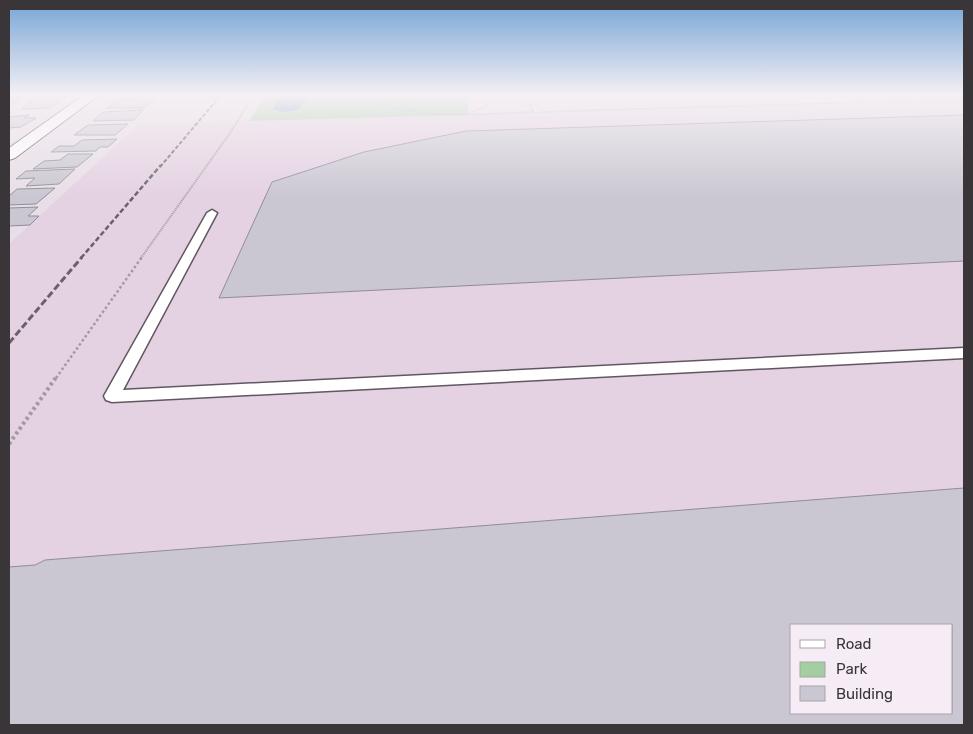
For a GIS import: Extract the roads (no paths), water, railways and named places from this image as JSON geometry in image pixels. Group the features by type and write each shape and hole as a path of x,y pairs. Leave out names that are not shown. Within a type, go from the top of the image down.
{"street":[{"path":"9,155 45,129"},
{"path":"9,142 29,141"}],"lane":[{"path":"212,213 112,396 964,353"}],"railway":[{"path":"160,167 192,129"},
{"path":"81,258 161,165"},
{"path":"9,343 82,257"}]}
